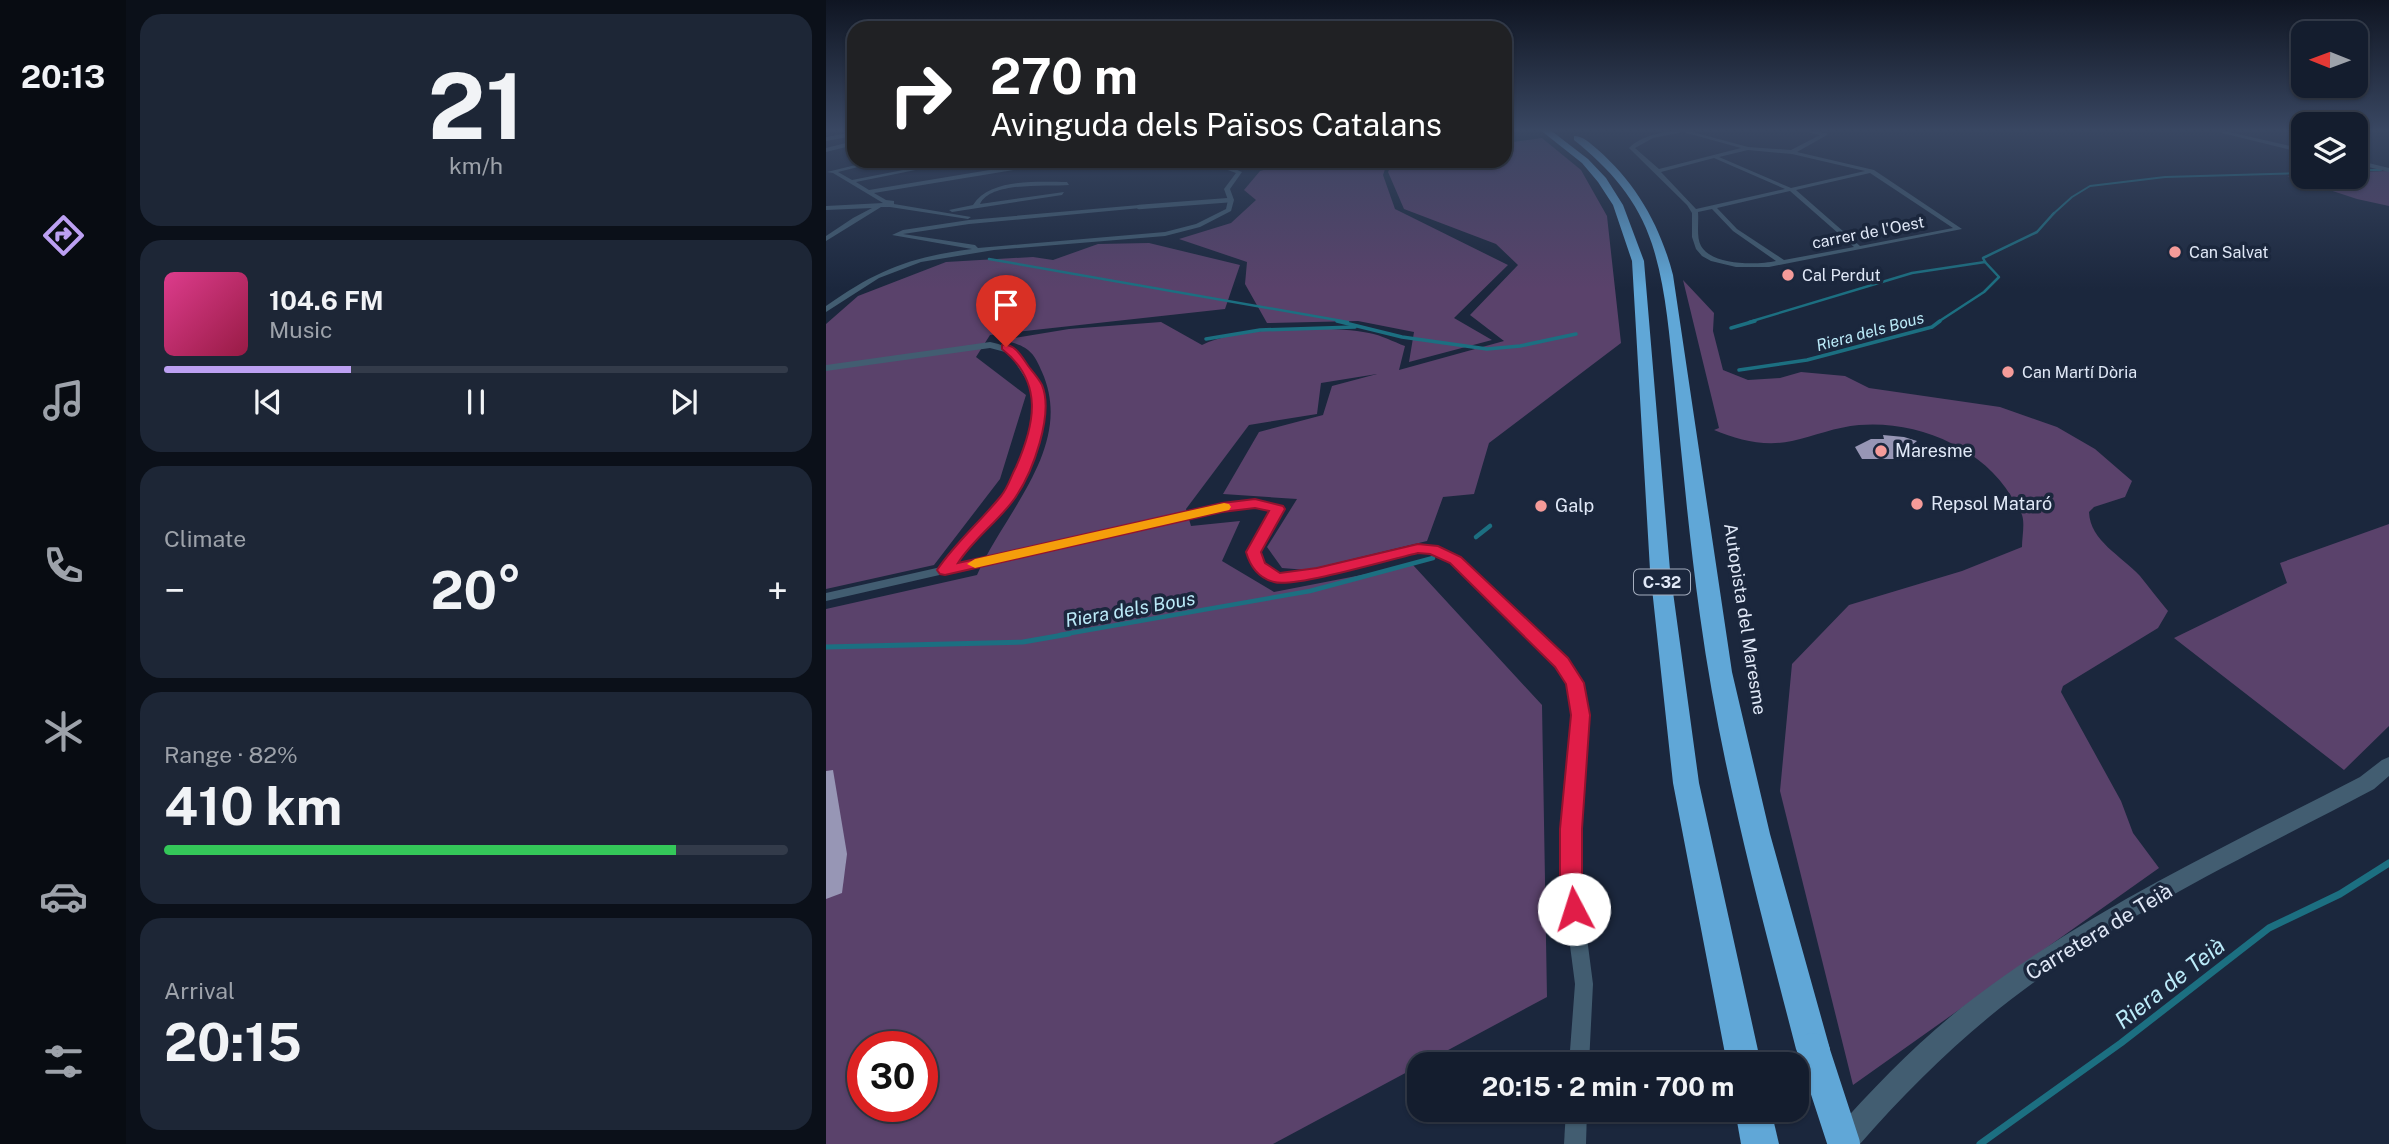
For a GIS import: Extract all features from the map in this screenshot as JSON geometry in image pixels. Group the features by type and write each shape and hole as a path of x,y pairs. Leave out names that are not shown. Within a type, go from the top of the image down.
{"highway":[{"name":"C-32","path":"1604,182 1618,205 1638,261 1660,570 1686,783 1742,1052"},
{"name":"Autopista del Maresme","path":"1626,182 1640,203 1665,267 1711,617 1742,787 1813,1049 1843,1144"},
{"path":"1755,1122 1760,1144"}],"street":[{"path":"851,182 869,192 882,204"},
{"path":"869,192 927,182"},
{"path":"826,310 893,269 936,257 991,249 1147,237 1212,222 1229,210 1231,200 1227,188 1231,182"},
{"path":"1668,182 1695,211 1715,209 1824,182"},
{"path":"1774,182 1792,190 1859,248"},
{"name":"carrer de l'Oest","path":"1695,211 1695,238 1703,254 1713,260 1744,265 1782,262 1959,229 1889,182"},
{"path":"974,207 981,196 996,191 1034,185 1067,184"},
{"path":"938,212 1062,193"},
{"path":"991,249 895,235 929,227 986,220 1231,200"},
{"path":"826,239 882,204"},
{"path":"826,208 882,204 986,220"},
{"path":"1715,209 1735,230 1782,262"},
{"path":"826,368 990,345 1006,347 1013,353 1036,385 1040,415 1032,445 1010,496 960,548 945,570"},
{"path":"826,597 1222,508 1255,504 1278,509 1254,552 1258,566 1277,578 1317,573 1418,548 1433,549 1455,560 1562,663 1575,683 1580,715 1571,829 1571,884 1584,984 1580,1052"},
{"name":"Carretera de Teià","path":"1843,1144 1886,1094 1935,1046 2023,976 2134,907 2367,783 2389,765"},
{"path":"1575,1144 1576,1122"}],"shaded area":[{"path":"1250,182 1386,182 1395,209 1508,265 1454,318 1492,340 1409,362 1414,332 1358,321 1267,323 1245,284 1247,262 1179,239 1231,223 1256,200 1244,190"},
{"path":"1392,182 1588,182 1607,216 1621,343 1489,443 1474,494 1443,497 1427,541 1307,570 1282,568 1267,547 1297,499 1223,494 1259,432 1323,415 1332,386 1377,374 1321,383 1317,414 1249,425 1186,509 1191,526 1240,521 1222,561 1274,592 1413,565 1542,705 1547,997 1444,1052 1407,1052 1407,1072 1273,1144 826,1144 826,609 977,575 1032,477 1050,426 1050,399 1035,359 1024,347 1003,340 1069,329 1161,322 1202,345 1238,334 1261,331 1352,330 1374,334 1405,346 1399,370 1504,341 1470,315 1518,265 1496,244 1404,209"},
{"path":"2368,182 2389,182 2389,206 2327,189 2368,189"},
{"path":"1149,243 1240,265 1225,309 990,335 976,357 1026,395 1000,479 934,565 826,589 826,324 858,296 946,262 1033,257 1053,260 1098,244"},
{"path":"1683,280 1714,313 1713,331 1723,370 1748,380 1780,378 1801,372 1845,376 1869,388 2000,407 2057,427 2095,449 2132,481 2125,497 2094,507 2089,512 2095,531 2108,547 2140,576 2168,611 2158,628 2063,686 2061,692 2121,801 2133,833 2159,868 1853,1085 1780,791 1792,664 1849,605 1962,571 2022,547 2023,519 2011,496 1983,464 1946,440 1924,432 1903,427 1859,425 1782,443 1762,443 1714,430 1719,428"},
{"path":"2389,524 2389,726 2344,770 2174,638 2287,583 2280,563"}],"building":[{"name":"Maresme","path":"1883,435 1917,441 1895,459 1862,459 1855,447 1871,439 1884,439"},
{"path":"833,770 847,854 842,893 826,899 826,771"}],"waterway":[{"name":"Riera dels Bous","path":"2053,214 2072,197 2090,186 2120,182"},
{"name":"Riera dels Bous","path":"1985,262 1983,258 2037,232 2053,214"},
{"path":"989,259 1348,322"},
{"path":"1749,322 1912,273 1985,262"},
{"name":"Riera dels Bous","path":"1938,322 1984,292 1999,277 1985,262"},
{"path":"1337,321 1402,337 1487,349 1520,346 1576,334"},
{"path":"1731,328 1755,321"},
{"name":"Riera dels Bous","path":"1739,370 1807,360 1932,327 1940,321"},
{"path":"1206,339 1260,330 1355,327"},
{"name":"Riera dels Bous","path":"1476,537 1490,526"},
{"name":"Riera dels Bous","path":"1060,635 1310,591 1433,558"},
{"name":"Riera dels Bous","path":"826,647 1023,642 1069,634"},
{"name":"Riera de Teià","path":"1980,1144 2121,1043 2269,928 2340,894 2389,863"}],"slow traffic":[{"path":"975,564 1224,507"}],"place":[{"name":"Can Salvat","path":"2175,252"},
{"name":"Cal Perdut","path":"1788,275"},
{"name":"Can Martí Dòria","path":"2008,372"},
{"name":"Maresme","path":"1881,451"},
{"name":"Repsol Mataró","path":"1917,504"},
{"name":"Galp","path":"1541,506"}],"route":[{"path":"1006,347 1036,385 1040,415 1032,445 1010,496 960,548 945,570 1222,508 1255,504 1278,509 1254,552 1258,566 1277,578 1317,573 1418,548 1433,549 1455,560 1562,663 1575,683 1580,715 1571,829 1574,909"}]}
